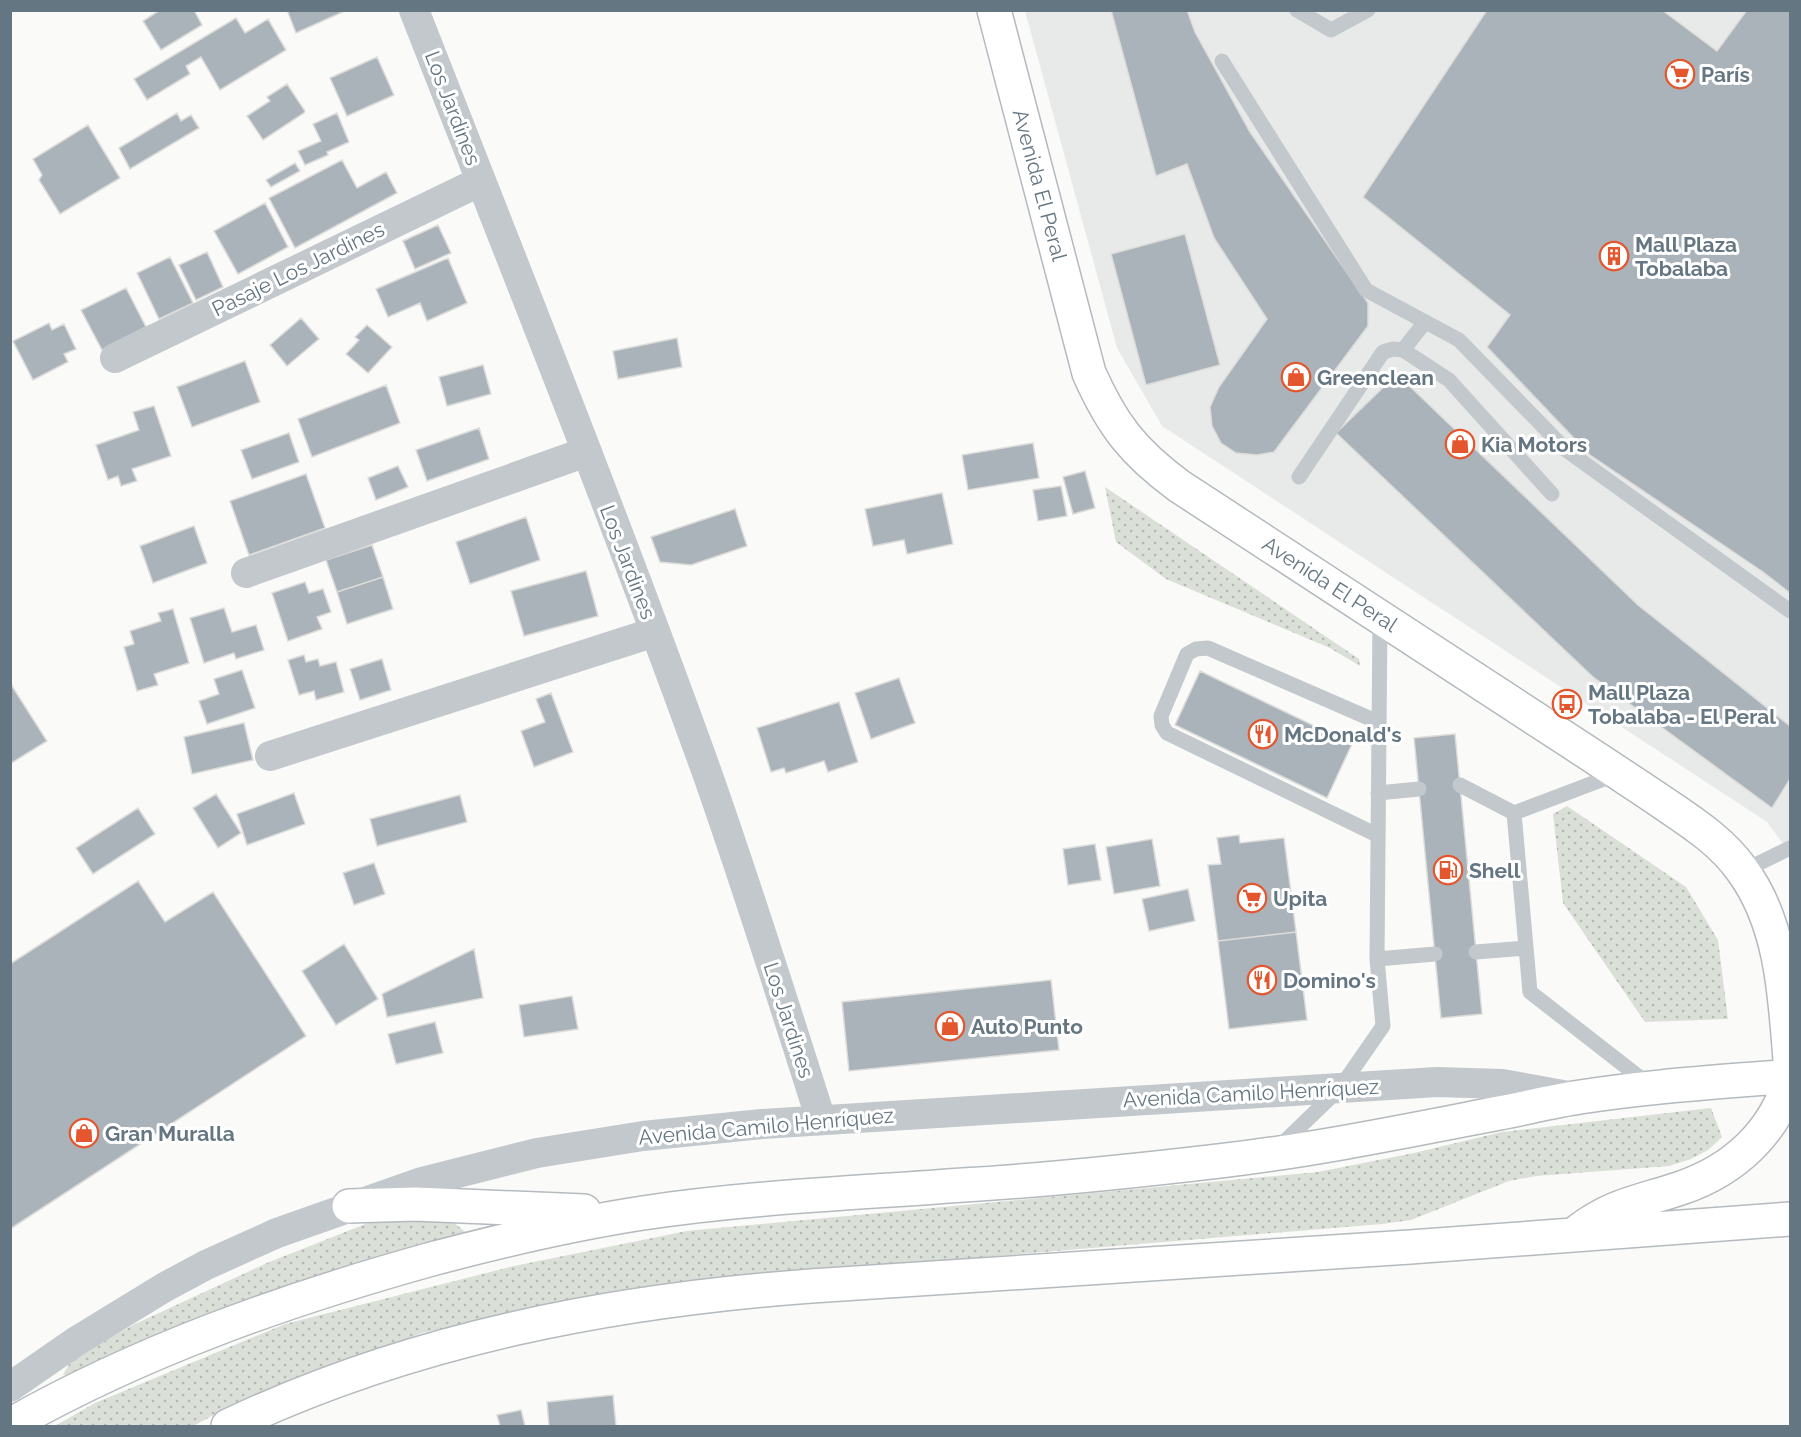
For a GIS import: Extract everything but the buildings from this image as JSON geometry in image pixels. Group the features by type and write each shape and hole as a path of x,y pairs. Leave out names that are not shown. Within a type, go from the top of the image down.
{"main road":[{"name":"Avenida El Peral","path":"994,10 1089,373 1102,403 1120,431 1137,452 1157,470 1618,773 1725,848 1760,898 1772,927 1779,957 1791,1060"},
{"name":"Avenida Camilo Henríquez","path":"10,1425 132,1365 274,1308 367,1277 458,1252 538,1233 640,1213 713,1204 1131,1171 1271,1155 1368,1139 1575,1097 1653,1088 1791,1078"},
{"path":"1573,1235 1610,1211 1642,1198 1689,1185 1731,1163 1755,1144 1771,1124 1784,1099 1791,1078"},
{"path":"349,1206 414,1204 640,1213"},
{"path":"228,1426 312,1391 389,1363 452,1344 537,1323 646,1303 728,1292 1791,1219"}],"street":[{"name":"Los Jardines","path":"414,10 655,632 746,887 821,1120"},
{"name":"Pasaje Los Jardines","path":"116,358 481,181"},
{"path":"246,573 586,452"},
{"path":"270,756 655,632"},
{"name":"Avenida Camilo Henríquez","path":"10,1387 85,1336 196,1270 277,1233 422,1182 494,1162 581,1145 704,1129 821,1120 1437,1082 1502,1084 1575,1097"}],"lane":[{"path":"1297,10 1331,30 1368,10"},
{"path":"1222,61 1366,290 1459,340 1566,450 1791,611"},
{"path":"1403,350 1425,322"},
{"path":"1299,477 1383,352 1393,349 1403,350 1449,380 1552,494"},
{"path":"1271,1155 1340,1088 1383,1026 1377,959 1380,616"},
{"path":"1377,835 1167,733 1162,725 1161,716 1187,654 1196,649 1208,648 1378,722"},
{"path":"1460,785 1514,813 1618,773"},
{"path":"1378,793 1419,789"},
{"path":"1514,813 1530,992 1653,1088"},
{"path":"1743,871 1791,848"},
{"path":"1476,952 1526,948"},
{"path":"1377,959 1435,954"}],"shaded area":[{"path":"1025,11 1790,11 1790,853 1767,822 1162,426 1117,348"},
{"path":"1105,487 1359,659 1360,666 1330,648 1166,579 1116,542"},
{"path":"1567,806 1686,887 1718,940 1728,1019 1645,1022 1563,903 1553,814"},
{"path":"1711,1108 1722,1137 1708,1150 1691,1159 1669,1166 1536,1176 1509,1181 1411,1220 791,1273 608,1295 422,1333 233,1405 193,1426 55,1426 95,1403 285,1324 514,1266 687,1231 1318,1172 1414,1153 1502,1132"},
{"path":"448,1218 469,1235 73,1374 63,1375 72,1359 133,1325 267,1263 373,1221"}],"place":[{"name":"París","path":"1680,74"},
{"name":"Mall Plaza Tobalaba","path":"1614,256"},
{"name":"Greenclean","path":"1296,377"},
{"name":"Kia Motors","path":"1460,444"},
{"name":"Mall Plaza Tobalaba - El Peral","path":"1567,704"},
{"name":"McDonald's","path":"1263,734"},
{"name":"Shell","path":"1448,870"},
{"name":"Upita","path":"1252,898"},
{"name":"Domino's","path":"1262,980"},
{"name":"Auto Punto","path":"950,1026"},
{"name":"Gran Muralla","path":"84,1133"}]}
